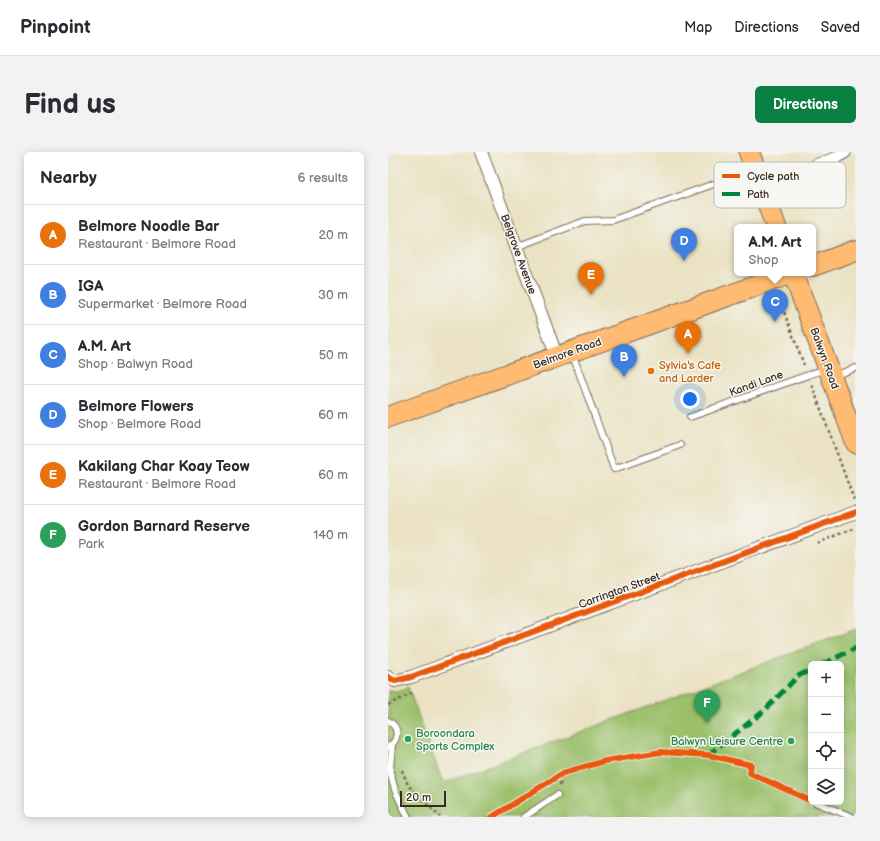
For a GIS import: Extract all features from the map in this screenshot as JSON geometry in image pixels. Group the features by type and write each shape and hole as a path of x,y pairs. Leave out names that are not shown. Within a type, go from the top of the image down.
{"main road":[{"path":"769,208 775,224"},
{"path":"816,265 856,250"},
{"name":"Belmore Road","path":"388,417 784,276"},
{"name":"Balwyn Road","path":"793,276 856,443"}],"street":[{"name":"Belgrove Avenue","path":"481,152 516,247 565,354"},
{"path":"825,162 834,159 844,152"},
{"name":"Carrington Street","path":"388,677 395,681 411,677 856,512"}],"lane":[{"path":"516,247 585,221 613,220 714,177"},
{"path":"565,354 614,468 680,445"},
{"name":"Kandi Lane","path":"690,417 808,375 856,368"},
{"path":"389,721 395,726 397,733 396,740 390,746 389,768 395,790 408,817"},
{"path":"750,774 808,800"},
{"path":"524,817 557,795"},
{"path":"822,805 852,817"}],"path":[{"path":"780,301 856,505"},
{"path":"401,768 408,786 440,817"},
{"path":"557,777 570,771"}],"green space":[{"path":"856,629 856,817 388,817 388,690 396,691 408,687 443,783"}],"marked path":[{"path":"829,661 856,648"},
{"path":"708,755 764,711 798,676 808,671"}],"cycle path":[{"path":"388,677 395,681 411,677 856,512"},
{"path":"492,817 563,773 605,761 661,752 708,755 751,765 750,773 808,800"}],"place":[{"name":"Belmore Flowers","path":"684,261"},
{"name":"Kakilang Char Koay Teow","path":"591,295"},
{"name":"A.M. Art","path":"775,322"},
{"name":"Belmore Noodle Bar","path":"688,354"},
{"name":"Sylvia's Cafe and Larder","path":"651,371"},
{"name":"IGA","path":"624,377"},
{"name":"Gordon Barnard Reserve","path":"707,723"},
{"name":"Boroondara Sports Complex","path":"408,739"},
{"name":"Balwyn Leisure Centre","path":"791,741"}]}
